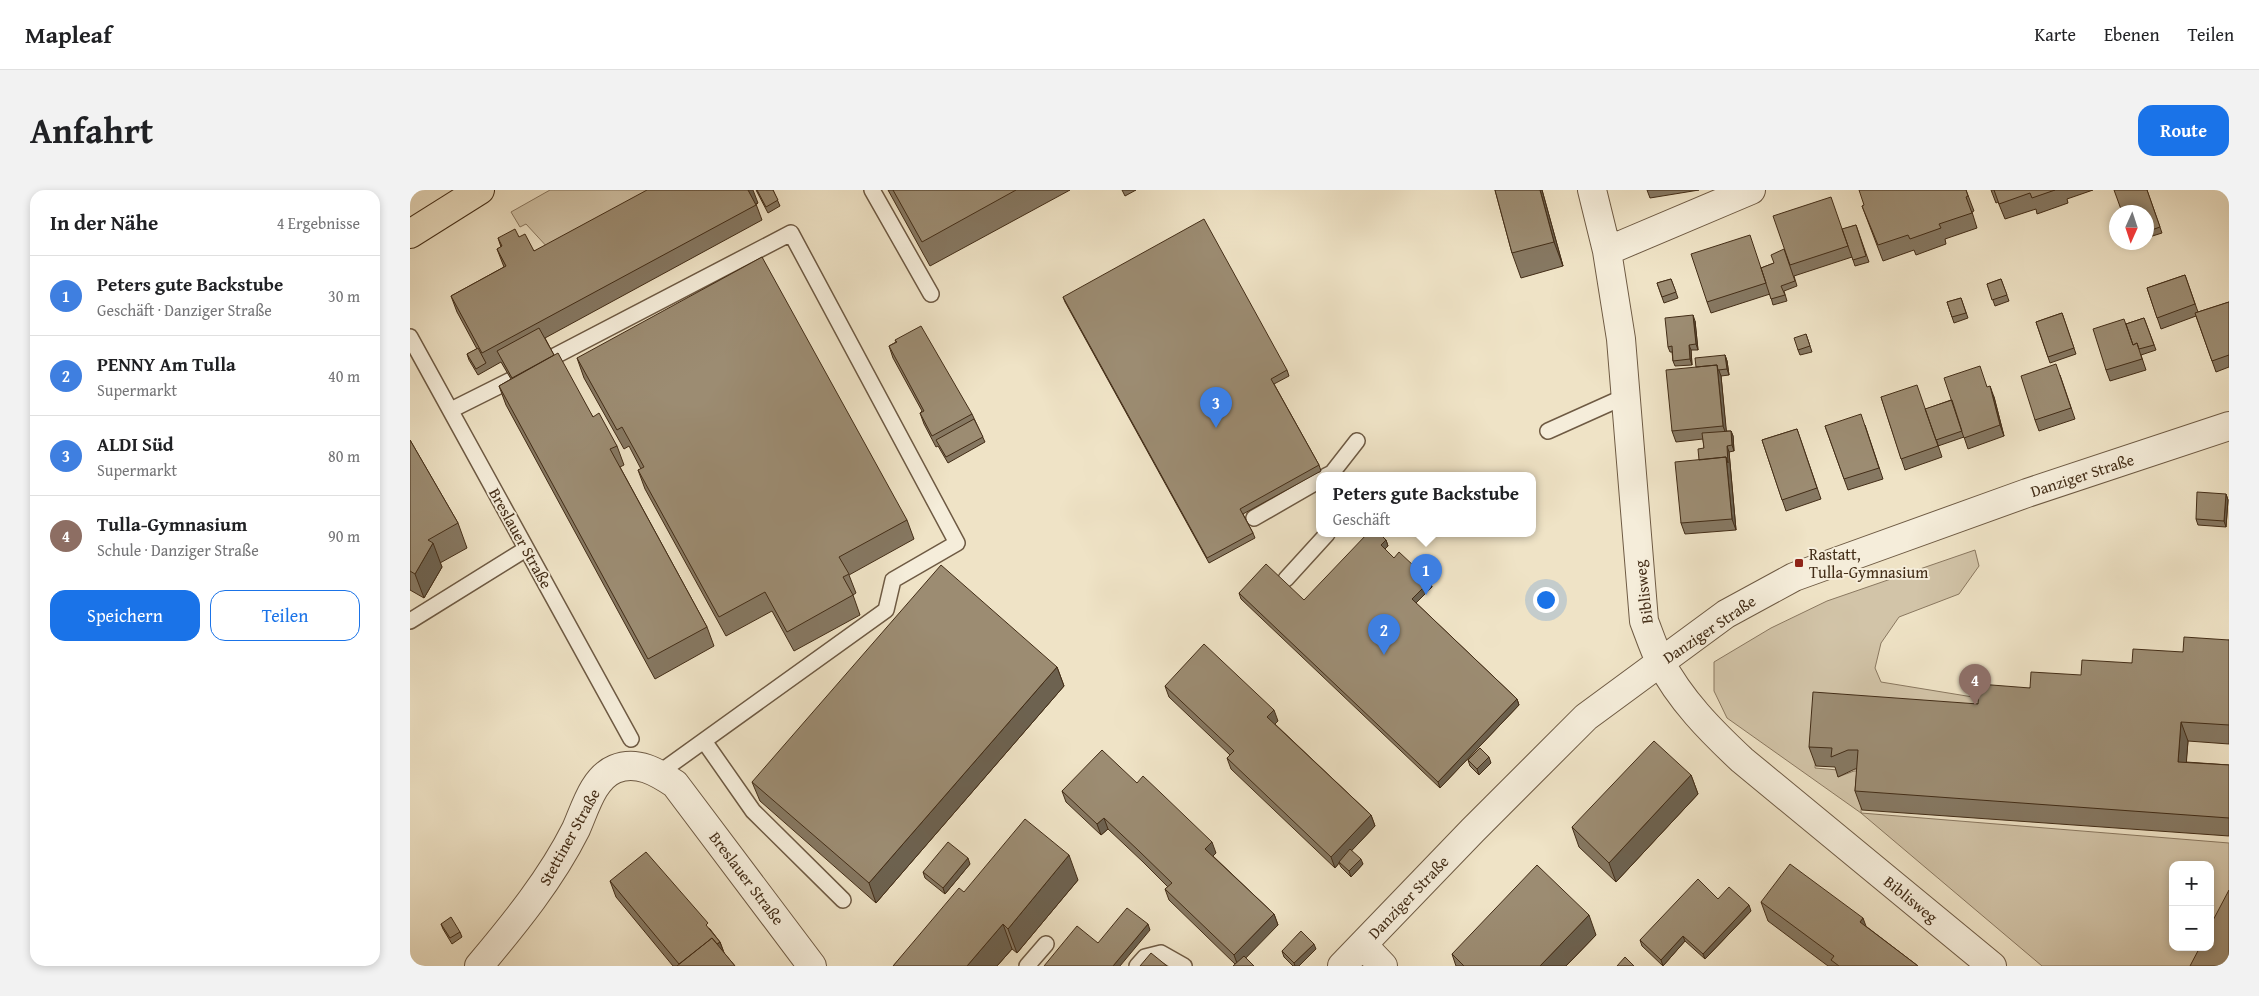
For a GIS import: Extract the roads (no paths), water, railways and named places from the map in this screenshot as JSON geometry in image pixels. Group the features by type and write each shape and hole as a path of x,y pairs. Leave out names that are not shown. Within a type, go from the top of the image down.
{"main road":[{"path":"410,234 480,190"}],"street":[{"name":"Biblisweg","path":"1592,190 1607,251 1621,339 1644,621 1660,661 1688,704 1708,728 1742,760 1992,966"},
{"path":"1607,251 1751,190"},
{"name":"Danziger Straße","path":"1342,966 1473,830 1586,717 1726,614 1794,577 2027,493 2229,426"},
{"name":"Breslauer Straße","path":"629,766 646,768 659,773 675,784 812,966"},
{"name":"Stettiner Straße","path":"479,966 543,885 566,848 591,794 602,778 614,769 629,766"},
{"path":"1363,945 1383,966"}],"lane":[{"path":"872,190 931,294"},
{"path":"553,356 791,232 957,543 893,580 886,610 659,773"},
{"name":"Breslauer Straße","path":"410,337 631,739"},
{"path":"451,410 511,380"},
{"path":"1548,431 1626,396"},
{"path":"1333,472 1357,441"},
{"path":"1254,518 1316,482"},
{"path":"1286,580 1324,537"},
{"path":"410,621 526,549"},
{"path":"704,741 753,811 843,900"},
{"path":"1027,966 1046,944"},
{"path":"1137,966 1145,957 1161,954 1184,966"}],"place":[{"name":"ALDI Süd","path":"1216,428"},
{"name":"Rastatt, Tulla-Gymnasium","path":"1799,563"},
{"name":"Peters gute Backstube","path":"1426,595"},
{"name":"PENNY Am Tulla","path":"1384,655"},
{"name":"Tulla-Gymnasium","path":"1975,705"}]}
